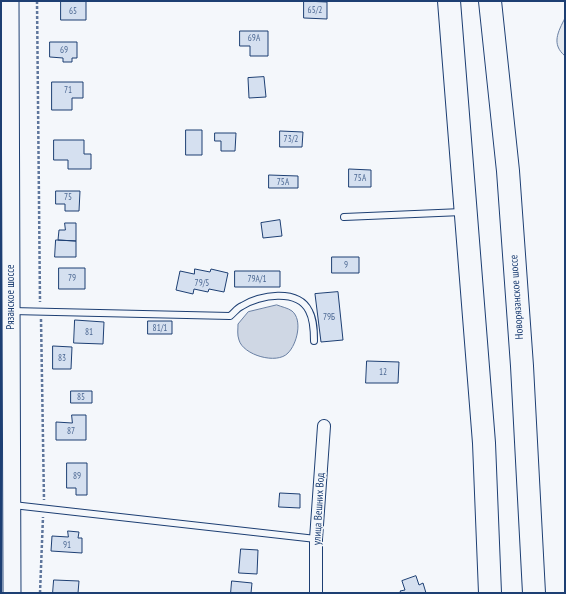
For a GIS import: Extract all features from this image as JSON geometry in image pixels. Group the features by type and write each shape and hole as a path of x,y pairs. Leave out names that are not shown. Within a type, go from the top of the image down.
{"highway":[{"path":"449,1 484,443 490,593"},
{"name":"Новорязанское шоссе","path":"490,1 509,187 522,366 534,593"}],"main road":[{"name":"Рязанское шоссе","path":"10,1 6,122 10,313 12,593"}],"street":[{"name":"улица Вешних Вод","path":"316,593 316,539 324,426"}],"lane":[{"path":"344,217 466,212"},
{"path":"10,313 40,311 230,316 242,306 260,298 277,296 291,297 301,302 309,310 314,328 314,341"},
{"path":"12,505 316,539"}],"path":[{"path":"37,1 40,311 44,508 40,593"}],"shaded area":[{"path":"565,18 565,56 558,47 557,38"},
{"path":"277,305 287,308 295,315 298,332 294,344 288,353 283,357 269,358 253,354 242,345 239,340 238,324 248,312"}],"building":[{"path":"61,1 86,1 86,20 61,20"},
{"path":"304,1 327,2 327,19 304,18"},
{"path":"240,31 268,31 268,56 250,56 250,46 240,46"},
{"path":"50,42 77,42 77,58 72,58 72,62 63,62 63,58 50,57"},
{"path":"264,77 266,97 249,98 248,78"},
{"path":"52,82 83,82 83,98 72,98 72,110 52,110"},
{"path":"186,130 202,130 202,155 186,155"},
{"path":"280,131 303,132 302,147 280,147"},
{"path":"215,133 236,133 235,151 221,151 221,141 215,141"},
{"path":"54,140 84,140 84,154 91,154 91,169 68,169 68,160 54,160"},
{"path":"349,169 371,170 371,187 349,187"},
{"path":"269,175 298,176 298,188 269,188"},
{"path":"56,191 80,191 79,211 65,211 65,204 56,204"},
{"path":"280,220 282,236 263,238 261,223"},
{"path":"65,223 76,223 76,241 58,240 59,230 65,230"},
{"path":"56,240 76,241 76,257 55,257"},
{"path":"332,257 359,257 359,273 332,273"},
{"path":"59,268 85,268 85,289 59,289"},
{"path":"195,269 210,272 211,269 228,273 224,292 209,289 208,292 194,289 193,294 176,290 180,271 194,274"},
{"path":"235,271 280,271 280,287 235,287"},
{"path":"338,292 343,340 321,342 315,294"},
{"path":"75,320 104,322 103,344 74,343"},
{"path":"148,321 172,321 172,334 148,334"},
{"path":"53,346 72,347 71,369 53,369"},
{"path":"367,361 399,362 398,383 366,383"},
{"path":"71,391 92,391 92,403 71,403"},
{"path":"72,415 86,415 86,440 56,440 56,422 72,423"},
{"path":"67,463 87,463 87,495 76,495 76,488 67,488"},
{"path":"280,493 300,494 300,508 279,507"},
{"path":"68,531 79,532 78,538 82,538 82,553 51,551 52,536 68,537"},
{"path":"241,549 258,550 257,574 239,573"},
{"path":"416,576 419,585 423,583 426,593 401,593 400,591 405,590 402,581"},
{"path":"54,580 79,581 78,593 53,593"},
{"path":"232,581 252,583 251,593 231,593"}]}
